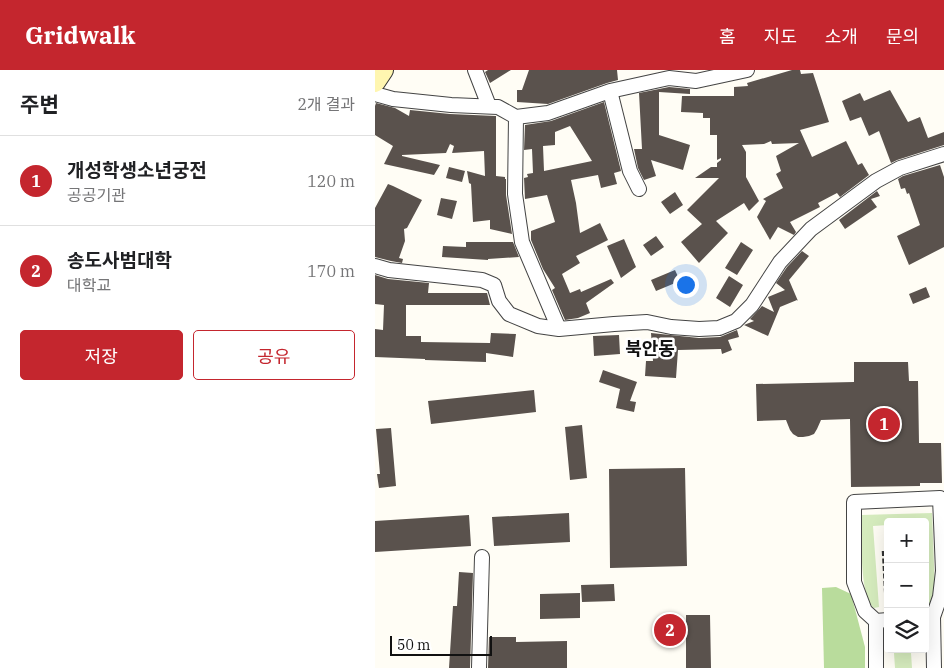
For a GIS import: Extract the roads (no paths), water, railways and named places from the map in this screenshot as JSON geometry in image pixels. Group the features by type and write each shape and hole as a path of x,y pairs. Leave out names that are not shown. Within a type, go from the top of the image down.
{"main road":[{"path":"375,82 383,70"}],"street":[{"path":"475,70 489,106"},
{"path":"375,94 393,99 441,104 498,106 516,117 548,113 610,91 669,78 696,81 747,70"},
{"path":"610,91 630,171 639,190"},
{"path":"516,117 515,194 522,242 559,329"},
{"path":"375,266 389,270 482,280 494,285 499,301 509,314 538,326 559,329 647,322 671,327 719,328 736,321 752,305 780,262 811,229 876,181 900,168 944,154"},
{"path":"876,668 882,620 865,611 854,582 853,502 940,498 944,571 940,597 929,617 934,668"},
{"path":"479,668 482,557"}],"place":[{"name":"개성학생소년궁전","path":"884,424"},
{"name":"송도사범대학","path":"670,630"}],"district":[{"name":"북안동","path":"650,348"}]}
